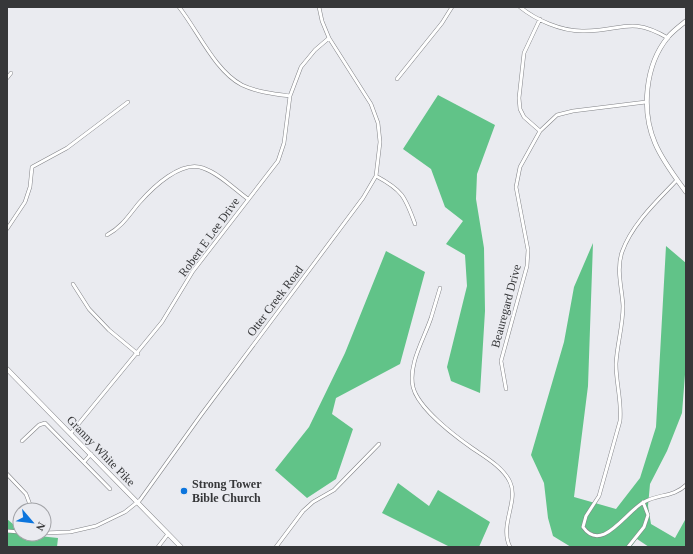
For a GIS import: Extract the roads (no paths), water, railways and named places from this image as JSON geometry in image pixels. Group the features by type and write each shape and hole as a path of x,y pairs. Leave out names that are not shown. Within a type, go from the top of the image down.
{"main road":[{"path":"686,21 668,38 654,62 646,102 649,125 654,143 686,192"},
{"name":"Granny White Pike","path":"7,370 181,547"}],"street":[{"path":"179,7 226,73 242,84 255,90 290,96"},
{"name":"Otter Creek Road","path":"52,533 70,532 96,526 122,514 137,502 363,198 376,176 380,142 378,123 372,105 329,38 322,21 319,7"},
{"path":"397,79 442,23 452,7"},
{"path":"520,7 540,19 566,29 582,31 640,25 653,29 668,38"},
{"path":"540,19 524,53 519,98 520,109 524,117 540,130"},
{"name":"Robert E Lee Drive","path":"71,434 138,354 162,322 193,271 278,161 284,143 290,96 301,67 315,50 329,38"},
{"path":"7,78 11,73"},
{"path":"7,229 25,202 30,187 32,167 67,148 128,102"},
{"name":"Beauregard Drive","path":"506,389 501,360 527,266 528,250 517,198 517,179 520,167 540,130 557,115 573,111 646,102"},
{"path":"108,235 119,228 144,198 165,178 171,174 192,166 202,168 213,173 248,200"},
{"path":"376,176 392,185 402,194 415,224"},
{"path":"592,539 587,536 583,527 586,516 599,496 620,421 621,410 616,366 618,344 623,319 620,261 631,234 652,206 677,180"},
{"path":"73,284 89,308 110,330 138,354"},
{"path":"440,288 414,364 413,388 430,411 456,436 495,465 505,474 510,482 512,492 506,538 510,547"},
{"path":"22,441 40,423 45,423 110,489"},
{"path":"276,547 303,512 313,502 334,490 379,444"},
{"path":"84,462 91,454"},
{"path":"7,474 25,492 29,502"},
{"path":"607,538 643,502 678,492 686,485"},
{"path":"628,547 644,527 648,515 643,502"},
{"path":"158,547 168,534"}],"place":[{"name":"Strong Tower Bible Church","path":"184,491"}]}
